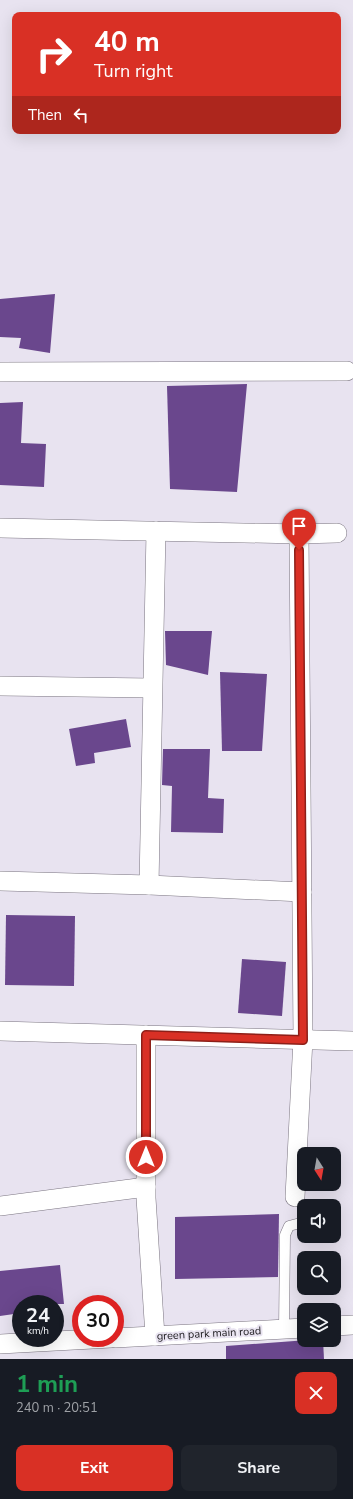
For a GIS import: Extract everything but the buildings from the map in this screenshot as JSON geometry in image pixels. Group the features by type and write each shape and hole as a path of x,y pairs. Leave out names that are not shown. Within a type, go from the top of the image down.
{"street":[{"path":"0,372 347,372"},
{"path":"0,528 299,534 337,533"},
{"path":"149,885 156,531"},
{"path":"296,1196 303,1040 299,534"},
{"path":"0,686 152,688"},
{"path":"0,881 149,885 302,892"},
{"path":"0,1031 353,1041"},
{"path":"146,1035 146,1192 155,1336"},
{"path":"0,1206 146,1192"},
{"path":"341,1326 353,1325"},
{"name":"green park main road","path":"124,1338 297,1328"},
{"path":"0,1344 72,1340"}],"lane":[{"path":"284,1329 286,1235 289,1226 297,1224"}],"route":[{"path":"146,1157 146,1035 303,1040 299,550"}]}
